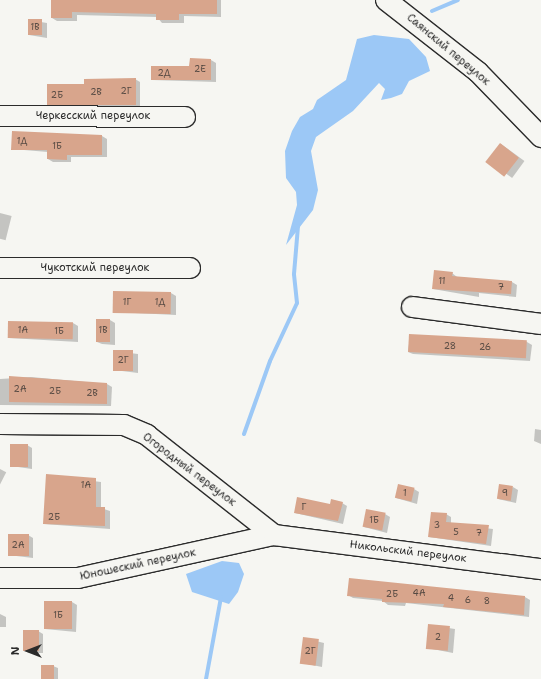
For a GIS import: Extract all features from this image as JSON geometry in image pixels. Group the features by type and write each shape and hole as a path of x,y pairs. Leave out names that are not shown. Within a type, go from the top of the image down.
{"street":[{"name":"Саянский переулок","path":"386,0 478,72 541,137"},
{"name":"Черкесский переулок","path":"0,116 186,117"},
{"name":"Чукотский переулок","path":"0,268 190,268"},
{"path":"412,307 541,324"},
{"name":"Огородный переулок","path":"0,424 124,425 146,435 274,536"},
{"name":"Никольский переулок","path":"274,536 541,569"},
{"name":"Юношеский переулок","path":"0,578 78,578 274,536"}],"water":[{"path":"374,35 409,39 426,57 430,71 409,81 402,94 391,98 381,100 385,89 379,83 353,111 316,137 311,151 318,190 313,210 286,245 297,205 296,192 286,178 285,151 292,131 300,117 313,109 317,100 346,80 357,39"},
{"path":"222,561 239,563 244,574 238,592 229,604 192,592 186,574"}],"building":[{"path":"51,0 217,0 217,14 179,14 179,20 156,20 156,14 72,12 72,18 51,18"},
{"path":"28,19 42,19 42,35 28,35"},
{"path":"190,58 211,59 211,80 151,80 151,66 189,66"},
{"path":"136,78 136,105 47,105 47,84 84,84 84,79"},
{"path":"12,131 102,135 102,155 67,155 67,160 47,159 47,150 11,150"},
{"path":"500,143 519,158 504,177 485,162"},
{"path":"434,270 453,272 452,276 512,281 511,294 432,289"},
{"path":"113,291 171,292 171,314 113,313"},
{"path":"96,319 110,319 110,342 96,342"},
{"path":"8,321 73,322 73,339 8,338"},
{"path":"409,334 527,340 526,358 408,352"},
{"path":"113,350 133,350 133,371 113,371"},
{"path":"9,376 107,383 107,404 9,402"},
{"path":"10,444 28,444 28,467 10,467"},
{"path":"46,474 96,478 96,507 105,507 105,526 43,524"},
{"path":"398,484 415,488 411,501 395,498"},
{"path":"499,484 513,486 511,501 497,499"},
{"path":"297,497 330,504 331,499 343,502 338,521 294,513"},
{"path":"366,509 386,513 382,530 363,527"},
{"path":"431,512 447,513 446,522 489,525 486,544 428,537"},
{"path":"8,534 29,534 29,556 8,556"},
{"path":"349,578 525,596 524,615 443,607 444,604 382,602 382,599 347,596"},
{"path":"44,601 72,601 72,629 44,629"},
{"path":"428,624 450,626 448,651 426,649"},
{"path":"23,630 39,630 39,651 23,651"},
{"path":"303,637 319,639 316,666 300,664"},
{"path":"41,665 54,665 54,679 41,679"}],"waterway":[{"path":"432,11 458,0"},
{"path":"244,434 270,361 297,303 294,274 298,226"},
{"path":"206,679 221,597"}]}
